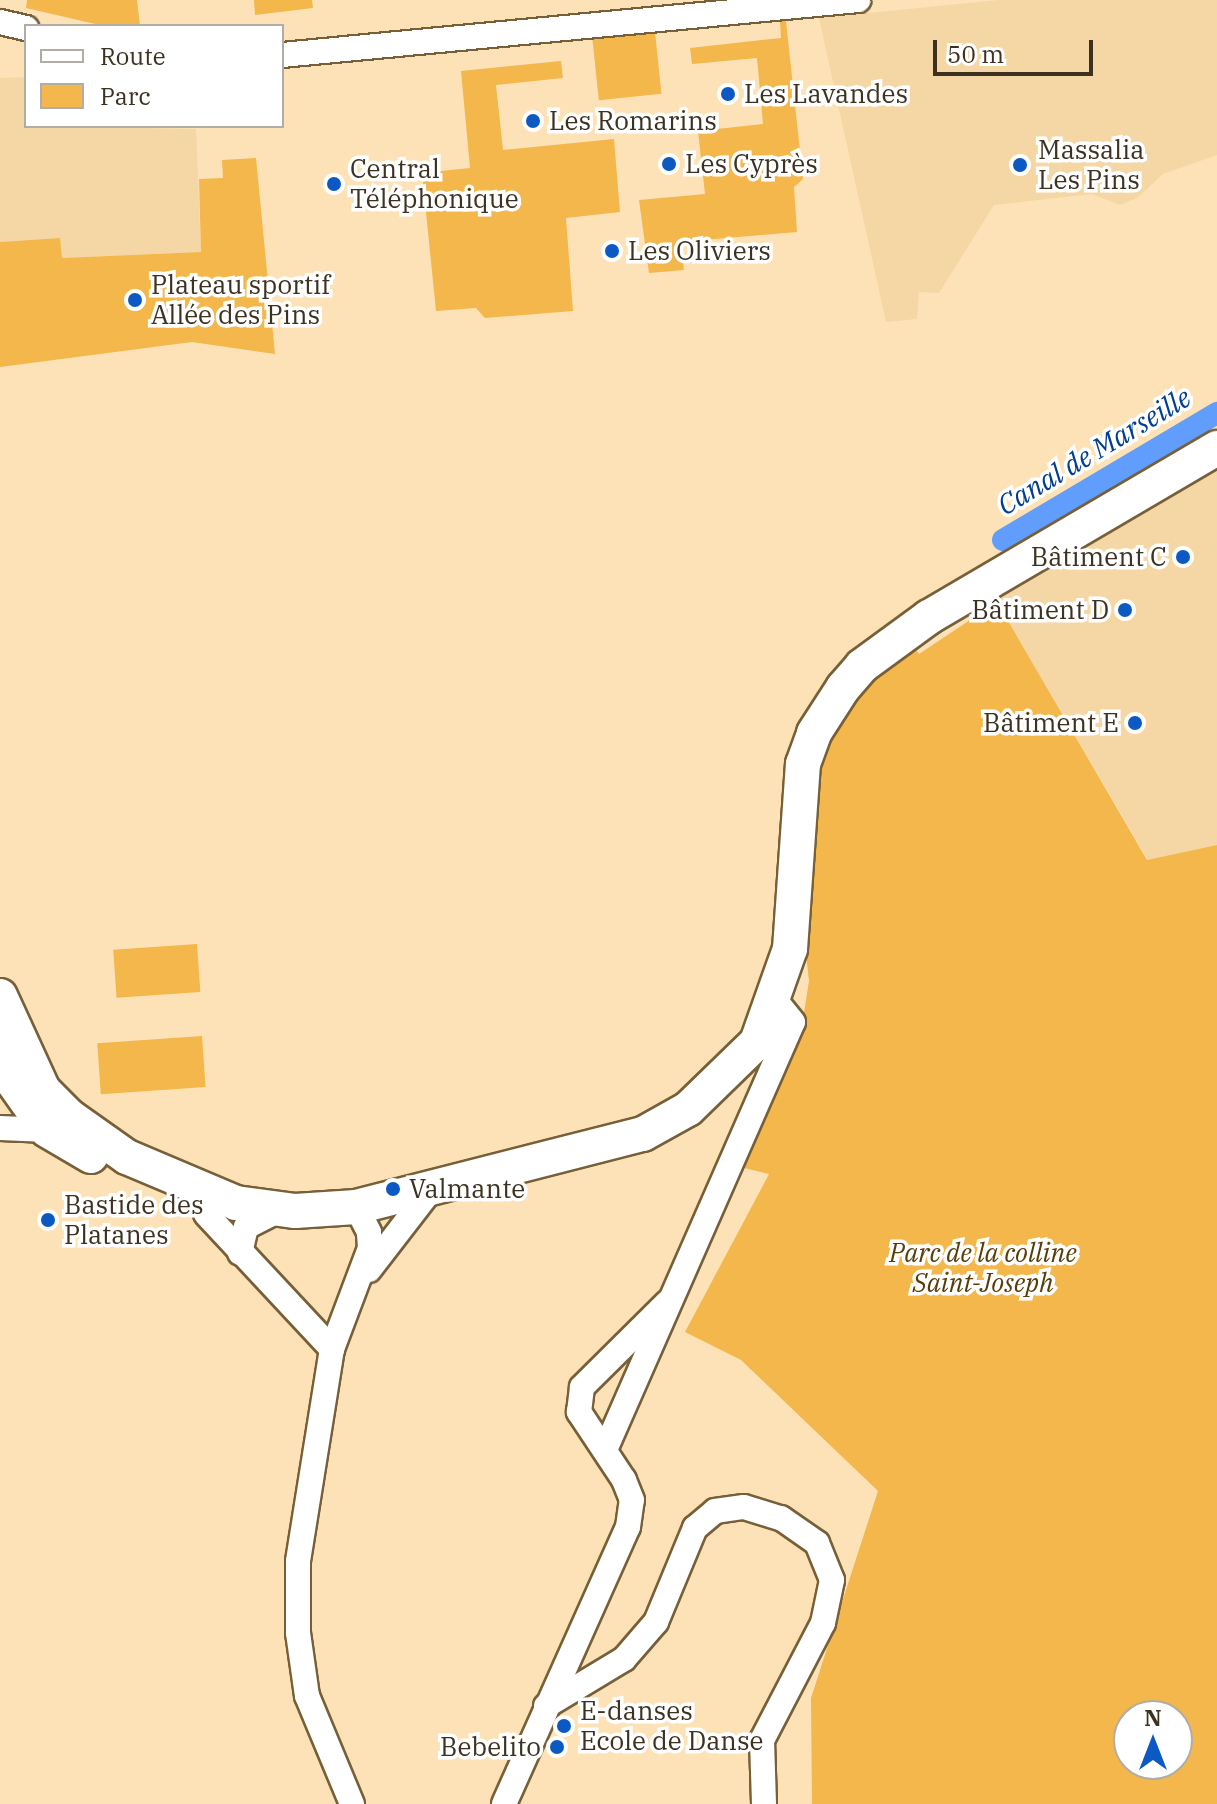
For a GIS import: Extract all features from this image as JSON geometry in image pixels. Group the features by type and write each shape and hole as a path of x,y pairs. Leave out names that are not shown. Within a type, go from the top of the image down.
{"street":[{"path":"284,55 858,0"},
{"path":"0,22 24,28"},
{"path":"243,1240 360,1214 643,1134 688,1109 757,1042 776,1001 790,949 803,764 814,733 843,688 862,666 929,617 1217,448"},
{"path":"0,996 22,1082 96,1139 127,1157 236,1203 280,1210 360,1214"},
{"path":"605,1450 793,1022 776,1001"},
{"path":"0,1042 47,1130"},
{"path":"0,1128 47,1130 136,1182 206,1214 243,1240 332,1349"},
{"path":"358,1284 438,1191"},
{"path":"243,1240 280,1210"},
{"path":"352,1804 307,1696 298,1633 298,1561 332,1349 370,1248 360,1214"},
{"path":"504,1804 628,1527 632,1500 605,1450 579,1412 582,1387 667,1303"},
{"path":"546,1706 624,1659 656,1622 695,1528 715,1511 744,1507 781,1518 817,1543 832,1580 823,1623 762,1740 764,1804"}],"shaded area":[{"name":"Massalia Les Pins","path":"999,0 1217,0 1217,155 1163,174 1137,198 1120,205 1092,194 994,205 939,293 919,292 917,319 886,322 819,18"},
{"path":"24,77 24,128 196,129 201,252 61,258 59,238 0,242 0,78"},
{"path":"1217,466 1217,845 1148,860 994,598"}],"green space":[{"path":"27,0 137,0 140,24 95,24 26,8"},
{"path":"254,0 312,0 313,8 255,15"},
{"path":"780,21 786,21 803,179 794,187 797,232 681,242 684,270 649,273 639,200 705,194 698,131 763,124 757,58 692,64 690,48 781,38"},
{"path":"655,32 661,94 599,100 592,39"},
{"path":"561,61 563,78 496,85 503,150 614,139 620,212 566,218 573,311 485,318 476,308 436,311 422,173 470,168 461,71"},
{"name":"Plateau sportif Allée des Pins","path":"256,158 275,354 192,342 0,367 0,242 60,238 62,258 201,252 199,179 223,178 222,160"},
{"name":"Parc de la colline Saint-Joseph","path":"997,602 1147,860 1217,845 1217,1804 812,1804 811,1698 878,1491 741,1360 685,1332 769,1174 740,1167 803,1019 809,981 802,919 807,790 832,720 910,642 919,654"},
{"path":"197,944 200,992 117,998 113,950"},
{"path":"202,1036 206,1087 101,1094 97,1043"}],"waterway":[{"name":"Canal de Marseille","path":"1003,540 1217,413"}],"place":[{"name":"Les Lavandes","path":"728,94"},
{"name":"Les Romarins","path":"533,121"},
{"name":"Les Cyprès","path":"669,164"},
{"name":"Massalia Les Pins","path":"1020,165"},
{"name":"Central Téléphonique","path":"334,184"},
{"name":"Les Oliviers","path":"612,251"},
{"name":"Plateau sportif Allée des Pins","path":"135,300"},
{"name":"Bâtiment C","path":"1183,557"},
{"name":"Bâtiment D","path":"1125,610"},
{"name":"Bâtiment E","path":"1135,723"},
{"name":"Valmante","path":"393,1189"},
{"name":"Bastide des Platanes","path":"48,1220"},
{"name":"E-danses Ecole de Danse","path":"564,1726"},
{"name":"Bebelito","path":"557,1747"}]}
